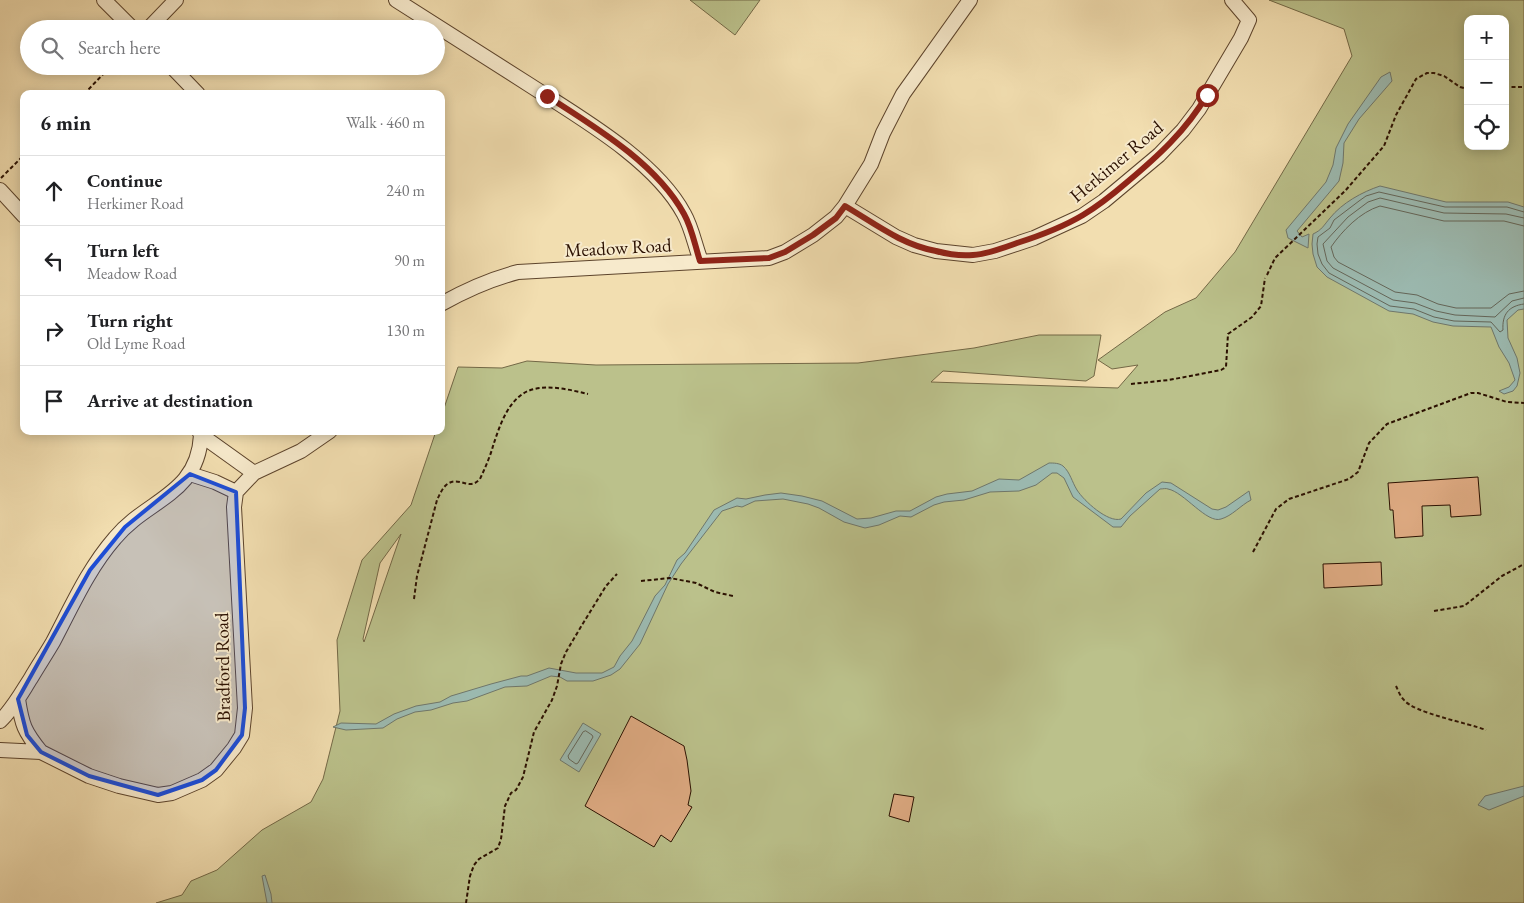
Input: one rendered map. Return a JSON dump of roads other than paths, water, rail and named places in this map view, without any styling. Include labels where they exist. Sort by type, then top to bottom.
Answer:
[{"type":"street","points":[[104,0],[124,20]]},
{"type":"street","points":[[157,20],[176,0]]},
{"type":"street","points":[[396,0],[427,20]]},
{"type":"street","name":"Meadow Road","points":[[445,302],[464,291],[493,279],[518,272],[769,258],[785,252],[836,218],[845,206],[871,164],[883,133],[903,94],[970,0]]},
{"type":"street","name":"Herkimer Road","points":[[845,206],[896,238],[914,245],[936,252],[973,255],[995,251],[1026,240],[1082,216],[1104,201],[1159,155],[1183,130],[1199,109],[1250,20],[1232,0]]},
{"type":"street","points":[[445,31],[564,107],[648,168],[685,215],[700,261]]},
{"type":"street","points":[[179,75],[194,90]]},
{"type":"street","points":[[0,190],[20,212]]},
{"type":"street","points":[[0,721],[18,698],[52,644],[90,570],[114,538],[165,498],[190,474],[200,450],[200,435]]},
{"type":"street","points":[[203,435],[254,473]]},
{"type":"street","points":[[190,474],[216,482],[236,492],[254,473],[301,452],[324,435]]},
{"type":"street","name":"Bradford Road","points":[[0,750],[42,752],[97,778],[119,786],[158,795],[172,793],[202,780],[216,770],[234,748],[242,734],[245,708],[234,507],[236,492]]},
{"type":"street","name":"Bradford Road","points":[[18,698],[21,718],[27,735],[42,752]]},
{"type":"water","points":[[1390,72],[1392,81],[1359,119],[1344,143],[1343,163],[1339,181],[1297,231],[1302,237],[1309,234],[1308,248],[1288,238],[1286,230],[1326,182],[1333,165],[1336,148],[1348,124],[1381,77]]},
{"type":"water","points":[[1380,186],[1446,202],[1508,202],[1524,207],[1524,309],[1518,310],[1507,320],[1508,338],[1517,358],[1520,373],[1517,386],[1513,391],[1504,394],[1499,391],[1509,387],[1515,380],[1509,363],[1499,347],[1491,327],[1453,326],[1433,322],[1413,314],[1389,311],[1327,277],[1317,267],[1313,254],[1313,234],[1321,229],[1346,203],[1366,191]]},
{"type":"water","points":[[1049,463],[1063,466],[1085,500],[1110,518],[1121,519],[1146,493],[1162,482],[1171,483],[1212,509],[1218,510],[1226,507],[1249,491],[1251,500],[1229,515],[1221,519],[1215,519],[1209,517],[1174,491],[1160,489],[1130,516],[1121,527],[1113,527],[1073,497],[1064,478],[1057,473],[1052,473],[1036,485],[1019,491],[990,492],[964,500],[944,502],[911,517],[900,516],[879,525],[865,528],[844,522],[808,504],[783,499],[755,501],[742,507],[737,506],[722,511],[668,584],[640,644],[620,669],[611,675],[593,681],[567,681],[560,677],[551,676],[527,686],[505,687],[467,701],[415,712],[397,719],[383,728],[346,730],[333,727],[341,723],[376,724],[394,714],[416,706],[440,702],[451,696],[521,676],[527,676],[549,668],[576,673],[602,673],[614,667],[632,641],[655,596],[665,585],[677,560],[685,553],[714,510],[737,498],[746,499],[781,493],[802,496],[822,501],[857,519],[871,518],[896,511],[910,511],[936,497],[972,491],[999,479],[1019,480]]},
{"type":"water","points":[[583,723],[601,734],[579,772],[560,760]]},
{"type":"water","points":[[1524,786],[1524,796],[1489,810],[1478,805],[1485,796]]},
{"type":"water","points":[[265,875],[272,903],[267,903],[262,876]]}]
